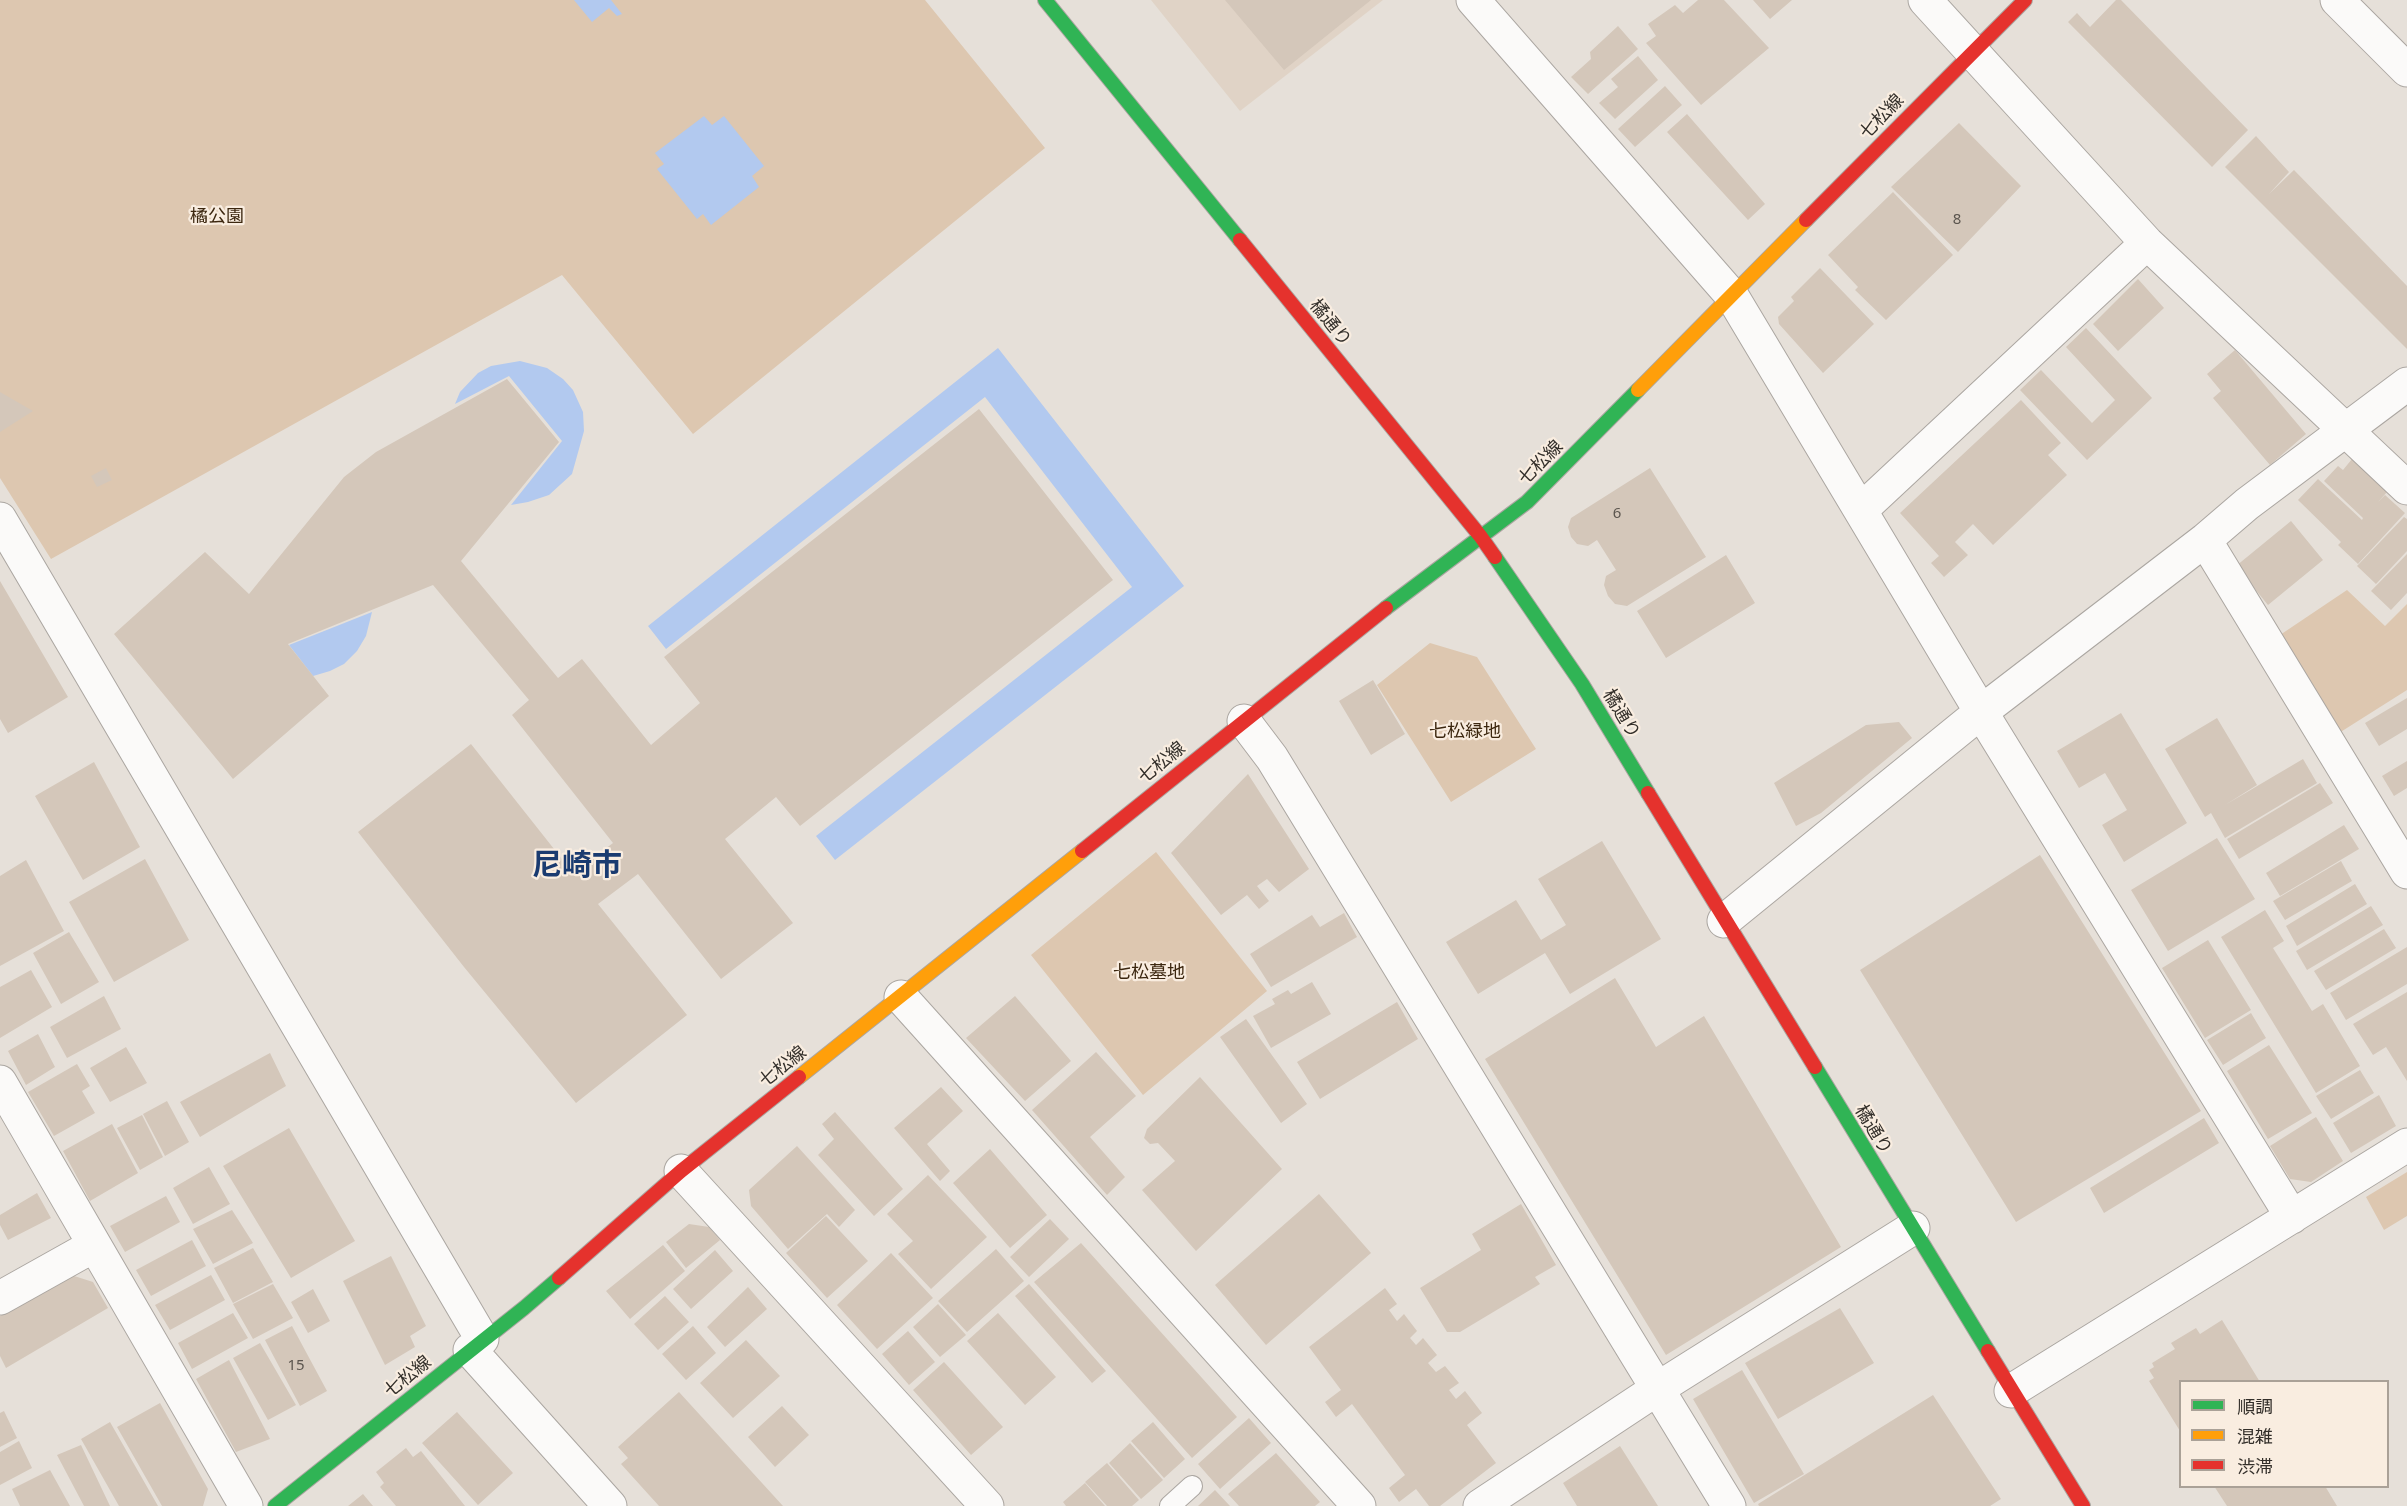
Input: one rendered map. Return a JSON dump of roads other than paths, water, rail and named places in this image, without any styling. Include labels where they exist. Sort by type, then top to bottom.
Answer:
[{"type":"street","name":"橘通り","points":[[1045,0],[1481,537],[1582,684],[2083,1506]]},
{"type":"street","points":[[1473,0],[1732,296],[1981,712],[2292,1217]]},
{"type":"street","points":[[1925,0],[2147,243],[2407,488]]},
{"type":"street","name":"七松線","points":[[275,1506],[524,1308],[681,1171],[1405,593],[1527,502],[2025,0]]},
{"type":"street","points":[[2337,0],[2407,70]]},
{"type":"street","points":[[1861,510],[2147,243]]},
{"type":"street","points":[[1725,921],[1981,712],[2205,540],[2247,504],[2407,384]]},
{"type":"street","points":[[0,519],[476,1345],[610,1506]]},
{"type":"street","points":[[2205,540],[2407,872]]},
{"type":"street","points":[[1244,721],[1272,758],[1729,1506]]},
{"type":"street","points":[[901,997],[1359,1506]]},
{"type":"street","points":[[0,1082],[93,1246],[246,1506]]},
{"type":"street","points":[[2011,1391],[2407,1145]]},
{"type":"street","points":[[681,1171],[987,1506]]},
{"type":"street","points":[[1480,1506],[1657,1389],[1913,1228]]},
{"type":"street","points":[[0,1298],[93,1246]]},
{"type":"lane","points":[[1170,1506],[1192,1486]]},
{"type":"water","points":[[574,0],[611,0],[622,14],[617,16],[609,8],[592,22]]},
{"type":"water","points":[[704,116],[712,125],[724,116],[764,166],[752,176],[759,187],[711,225],[703,214],[697,219],[657,169],[664,164],[655,153]]},
{"type":"water","points":[[998,348],[1184,586],[835,860],[816,836],[1132,587],[985,397],[666,649],[648,626]]},
{"type":"water","points":[[520,361],[547,368],[563,379],[573,390],[583,412],[584,431],[572,474],[549,495],[511,505],[562,441],[509,376],[455,404],[460,392],[478,373],[491,366]]},
{"type":"water","points":[[372,612],[366,636],[357,651],[344,664],[330,671],[313,676],[289,645]]},
{"type":"district","name":"尼崎市","points":[[577,866]]},
{"type":"park label","name":"橘公園","points":[[217,217]]},
{"type":"park label","name":"七松緑地","points":[[1465,732]]},
{"type":"park label","name":"七松墓地","points":[[1149,973]]}]
